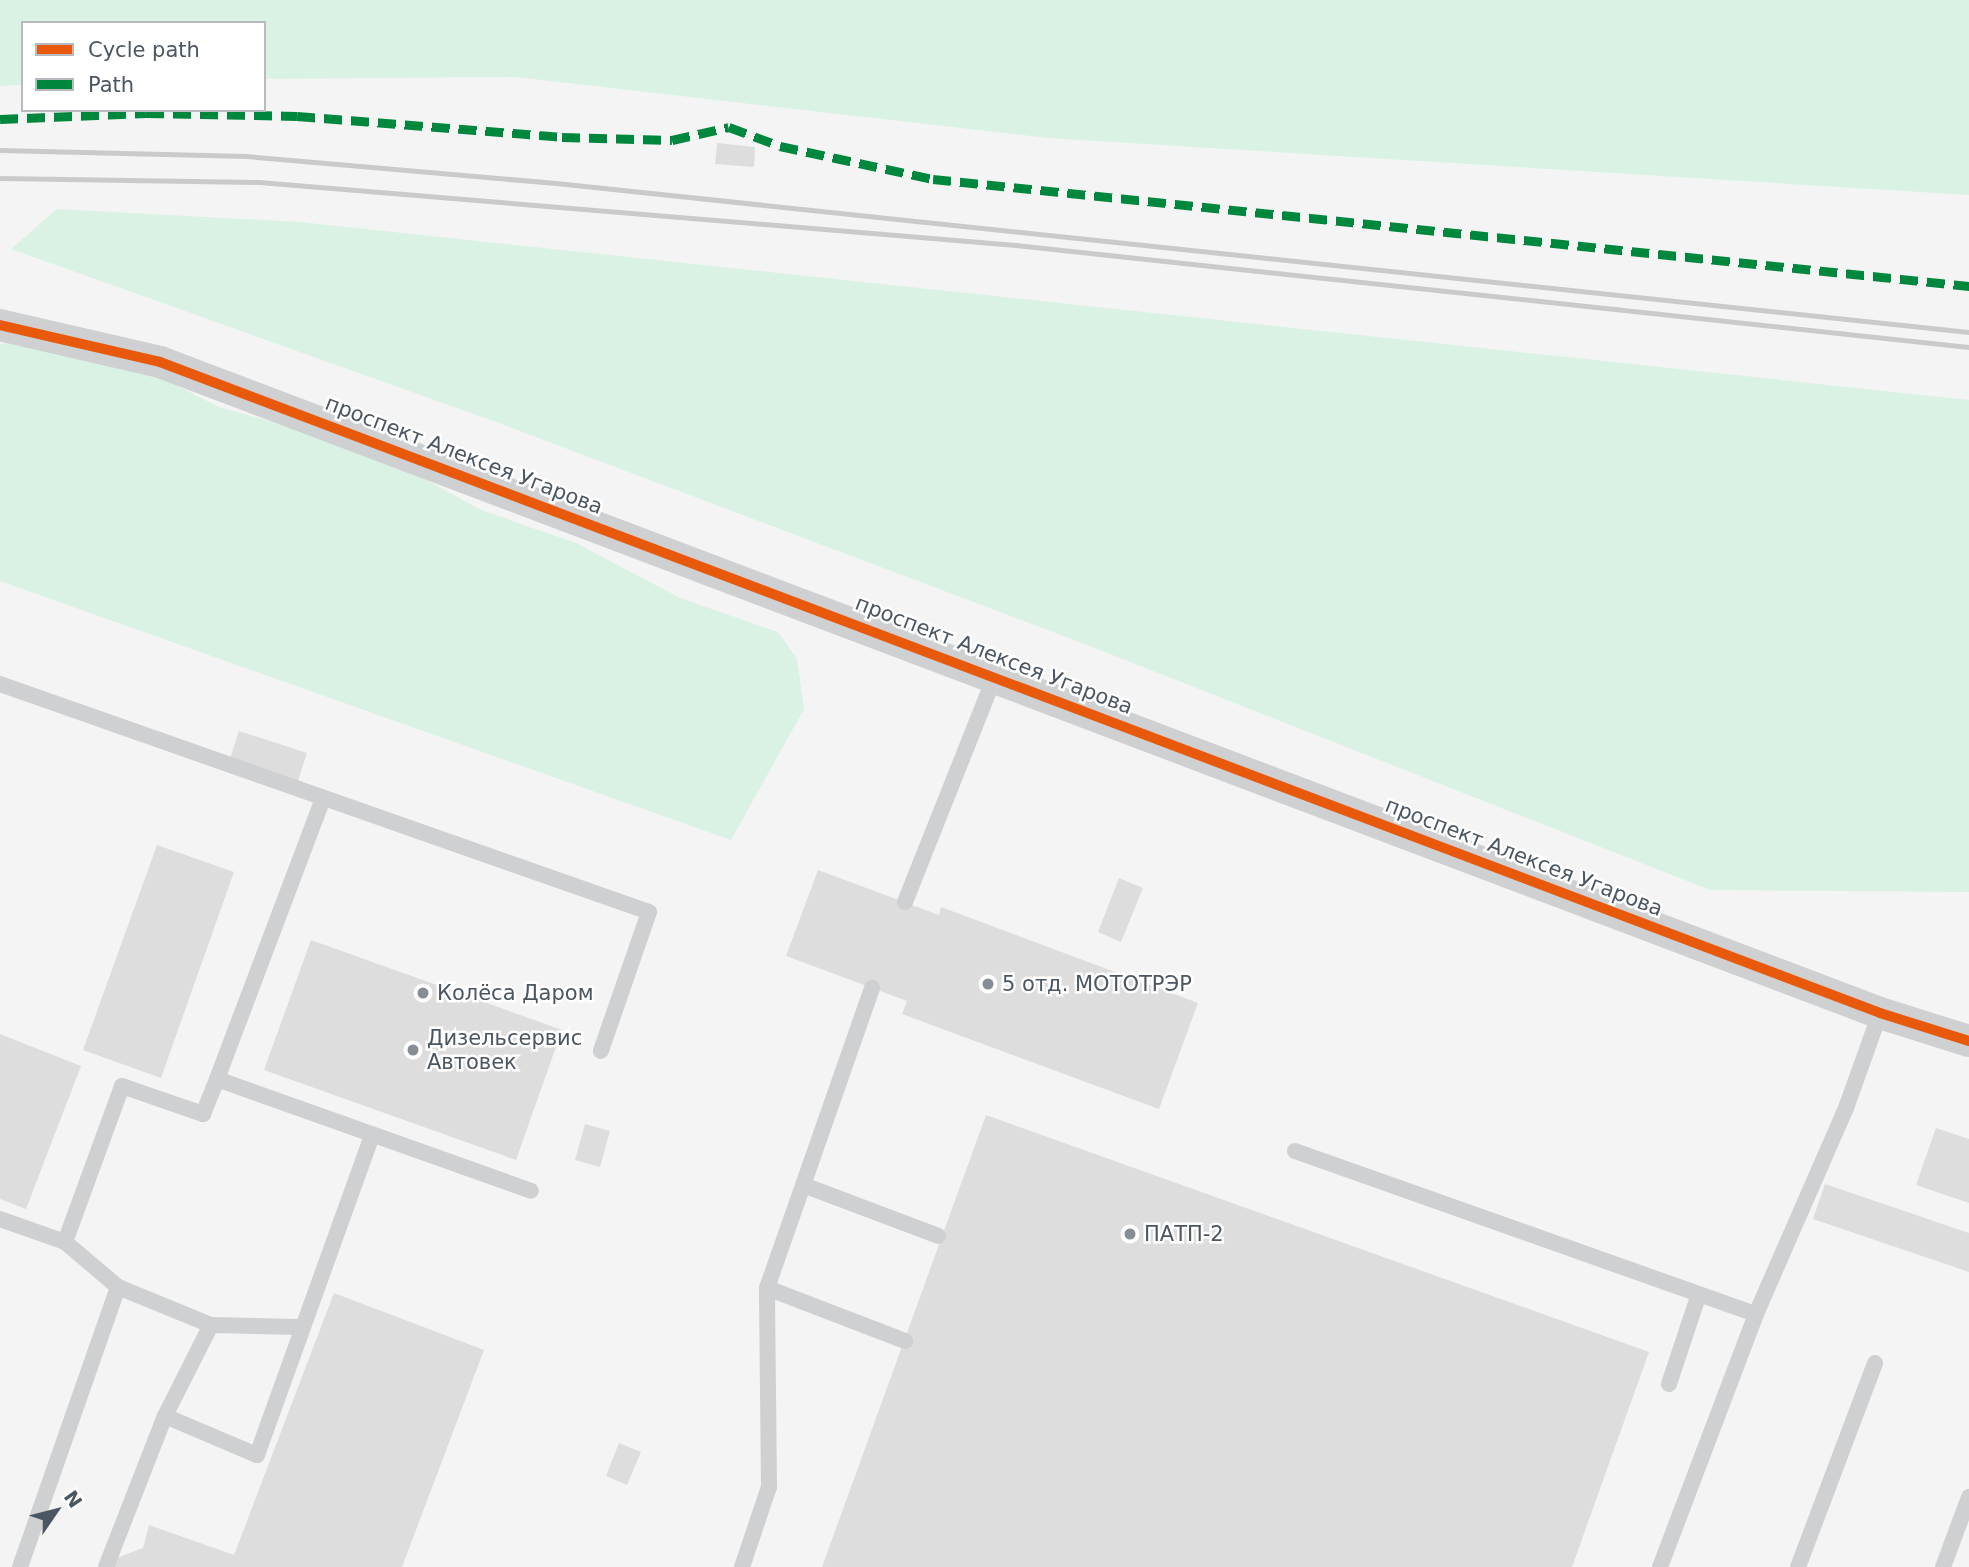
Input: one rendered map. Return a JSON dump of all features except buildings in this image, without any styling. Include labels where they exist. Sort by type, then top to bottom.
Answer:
[{"type":"street","name":"проспект Алексея Угарова","points":[[0,325],[160,362],[1880,1013],[1969,1041]]},
{"type":"lane","points":[[905,902],[995,676]]},
{"type":"lane","points":[[0,684],[649,912],[601,1051]]},
{"type":"lane","points":[[65,1242],[122,1086],[203,1114],[323,799]]},
{"type":"lane","points":[[742,1567],[769,1487],[767,1288],[806,1186],[872,988]]},
{"type":"lane","points":[[1660,1567],[1756,1314],[1846,1108],[1880,1013]]},
{"type":"lane","points":[[218,1079],[531,1191]]},
{"type":"lane","points":[[165,1416],[257,1455],[300,1326],[372,1135]]},
{"type":"lane","points":[[1294,1151],[1698,1297],[1756,1314]]},
{"type":"lane","points":[[806,1186],[938,1236]]},
{"type":"lane","points":[[0,1219],[65,1242],[118,1287],[211,1325],[300,1326]]},
{"type":"lane","points":[[20,1567],[118,1287]]},
{"type":"lane","points":[[767,1288],[905,1341]]},
{"type":"lane","points":[[1669,1384],[1698,1297]]},
{"type":"lane","points":[[106,1567],[165,1416],[211,1325]]},
{"type":"lane","points":[[1798,1567],[1875,1363]]},
{"type":"lane","points":[[1944,1567],[1969,1497]]},
{"type":"green space","points":[[0,0],[1969,0],[1969,195],[1048,138],[516,77],[266,79],[266,21],[21,21],[21,85],[0,86]]},
{"type":"green space","points":[[57,209],[300,222],[1969,400],[1969,892],[1710,890],[1082,643],[499,423],[11,249]]},
{"type":"green space","points":[[24,341],[101,347],[219,407],[372,450],[481,510],[576,543],[680,598],[778,632],[797,659],[804,709],[731,840],[0,581],[0,344]]},
{"type":"railway","points":[[0,150],[246,156],[556,183],[1969,332]]},
{"type":"railway","points":[[0,178],[259,182],[1015,245],[1969,347]]},
{"type":"marked path","points":[[0,119],[146,113],[297,116],[562,137],[672,140],[729,127],[780,146],[933,179],[1969,286]]},
{"type":"cycle path","points":[[0,325],[160,362],[1880,1013],[1969,1041]]},
{"type":"place","name":"5 отд. МОТОТРЭР","points":[[988,984]]},
{"type":"place","name":"Колёса Даром","points":[[423,993]]},
{"type":"place","name":"Дизельсервис Автовек","points":[[413,1050]]},
{"type":"place","name":"ПАТП-2","points":[[1130,1234]]}]
